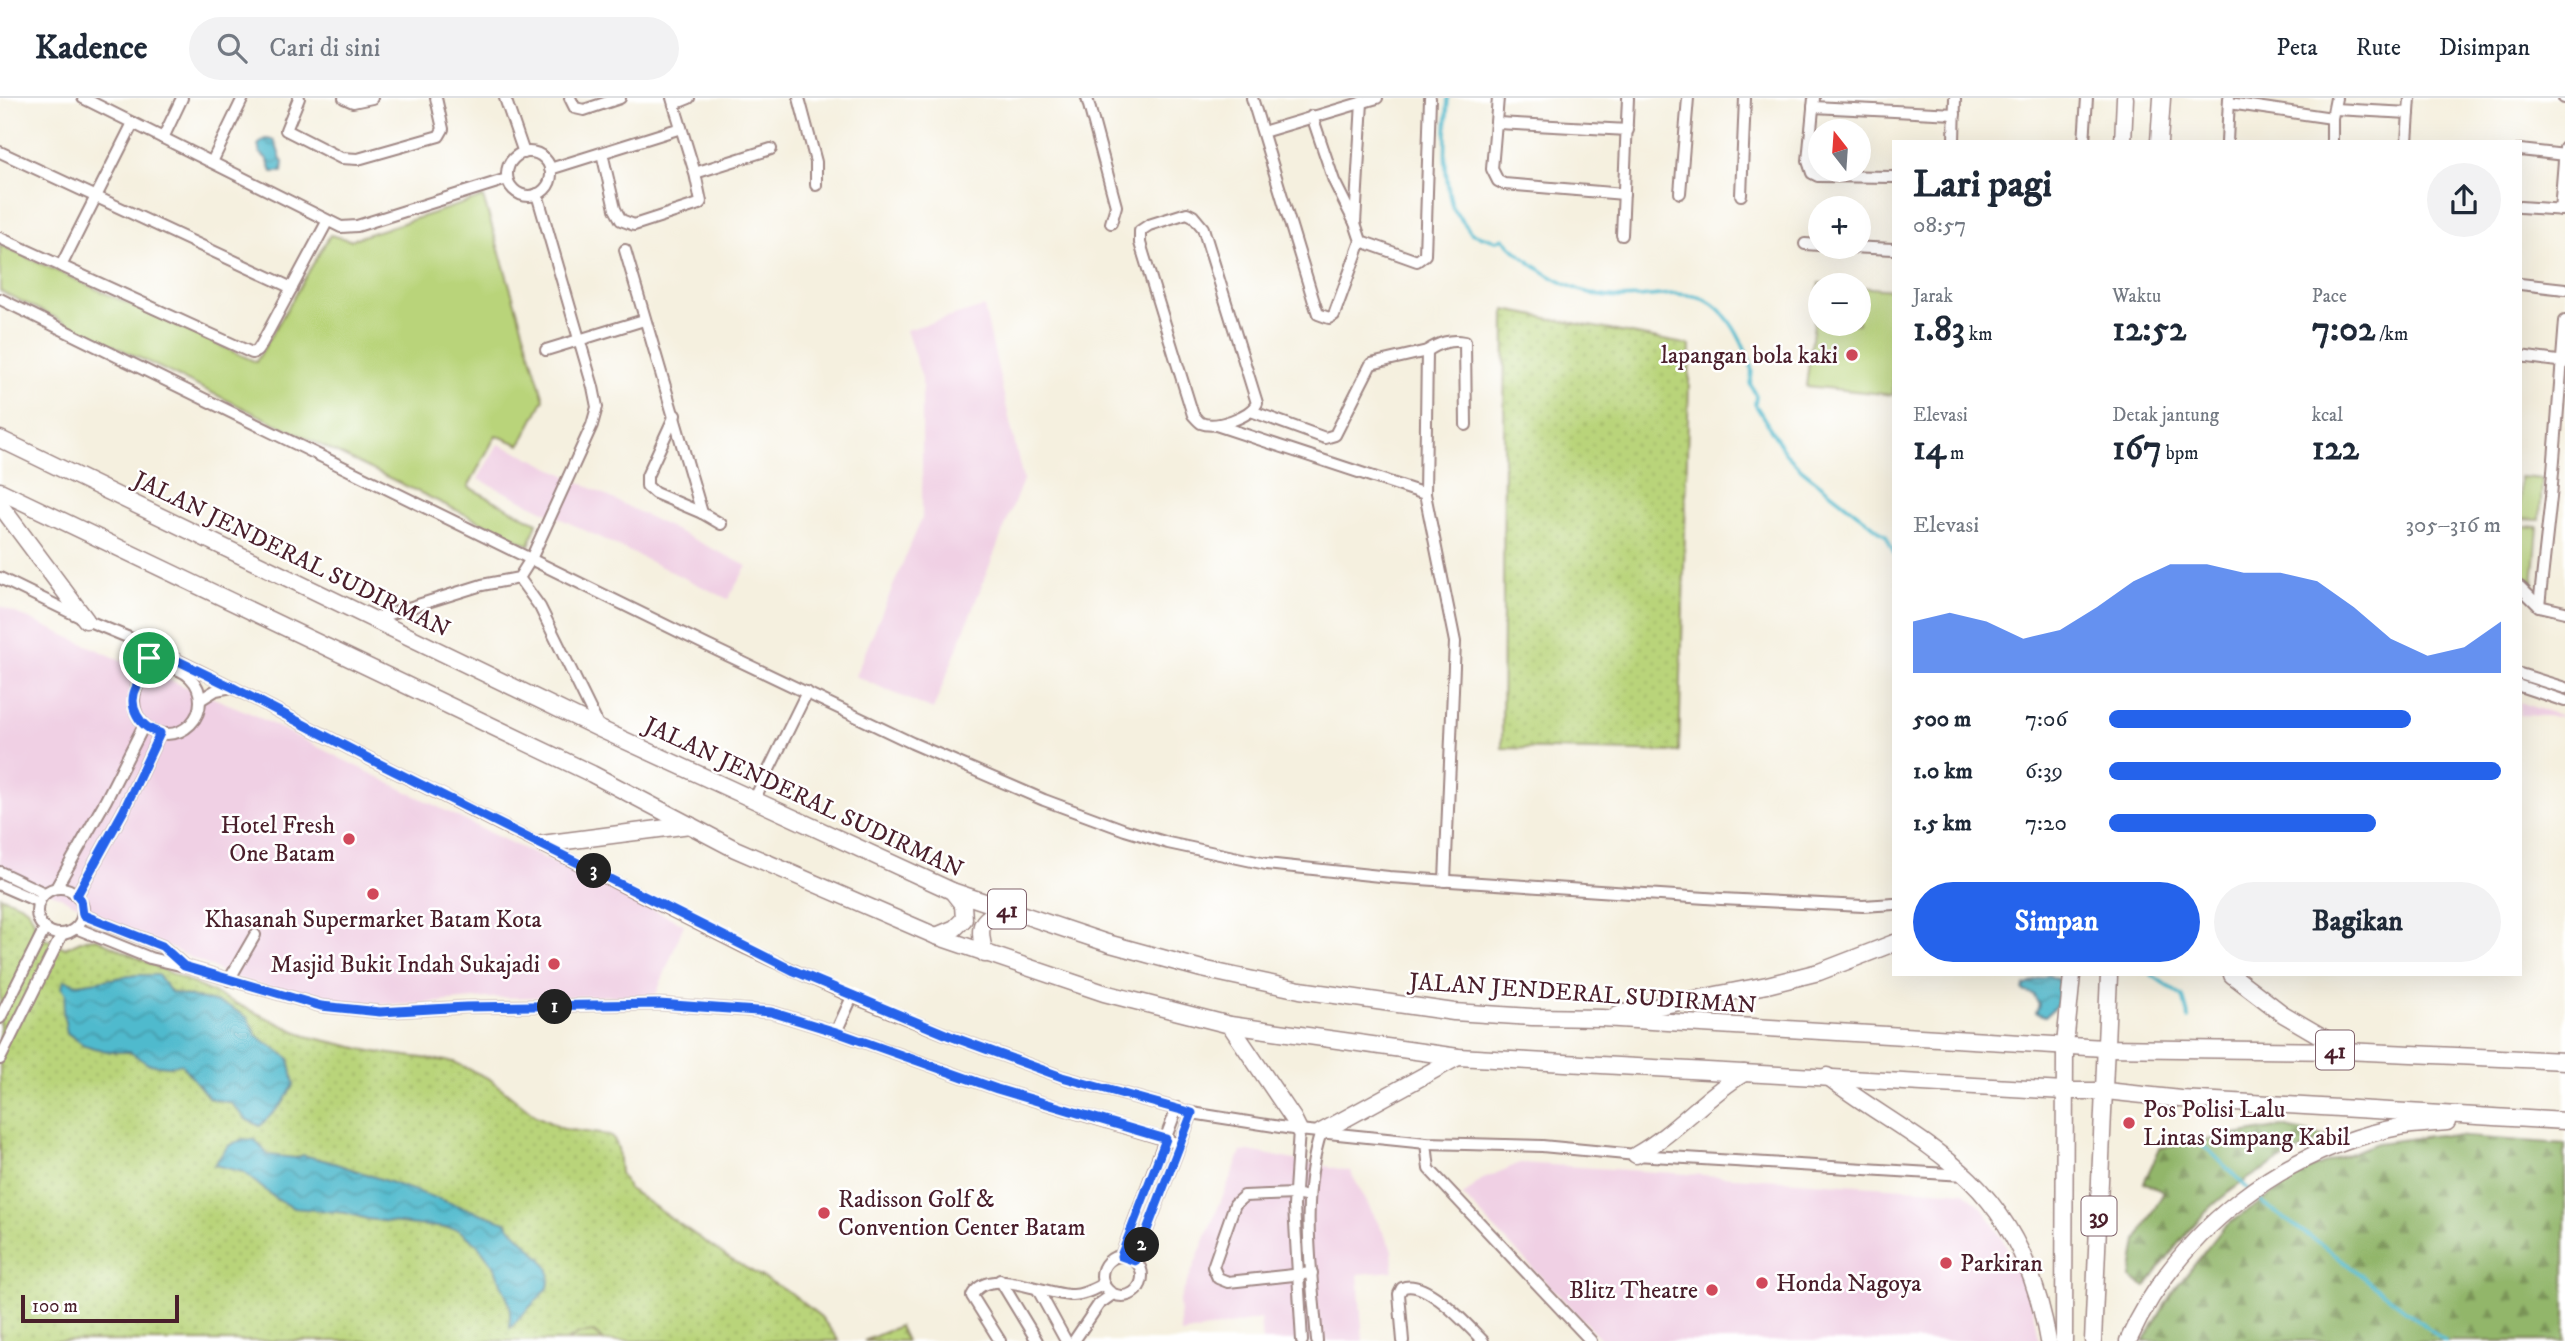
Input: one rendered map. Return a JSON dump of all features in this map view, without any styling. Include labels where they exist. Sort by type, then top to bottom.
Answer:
[{"type":"highway","points":[[2123,140],[2125,98]]},
{"type":"highway","points":[[2159,140],[2162,98]]},
{"type":"highway","name":"JALAN JENDERAL SUDIRMAN","points":[[0,439],[600,729],[952,891],[1107,943],[1202,969],[1300,990],[1454,1012],[1602,1018],[2104,1048],[2345,1051],[2565,1061]]},
{"type":"highway","name":"41","points":[[0,491],[593,774],[735,849],[936,936],[985,954],[1104,993],[1230,1025],[1458,1057],[2064,1091],[2106,1091],[2565,1122]]},
{"type":"highway","points":[[0,505],[86,620]]},
{"type":"highway","points":[[542,844],[690,825]]},
{"type":"highway","points":[[936,936],[955,928],[964,919],[963,905],[952,891]]},
{"type":"highway","points":[[985,954],[981,935],[983,921],[988,915],[1004,909]]},
{"type":"highway","points":[[1602,1018],[1819,972],[1892,944]]},
{"type":"highway","name":"39","points":[[2064,1341],[2064,1091],[2065,1045],[2072,976]]},
{"type":"highway","name":"39","points":[[2093,1341],[2109,976]]},
{"type":"highway","points":[[2233,976],[2283,1014],[2345,1051]]},
{"type":"highway","points":[[1230,1025],[1299,1130]]},
{"type":"highway","points":[[1321,1132],[1458,1057]]},
{"type":"highway","points":[[1636,1155],[1744,1073]]},
{"type":"highway","points":[[1827,1076],[1964,1175],[1999,1214],[2022,1253],[2037,1286],[2048,1341]]},
{"type":"highway","points":[[2128,1341],[2165,1274],[2187,1248],[2242,1198],[2309,1158],[2349,1141],[2406,1126],[2449,1122],[2565,1122]]},
{"type":"street","points":[[83,98],[97,101],[132,123],[341,227],[351,228],[507,179]]},
{"type":"street","points":[[163,138],[183,98]]},
{"type":"street","points":[[212,162],[243,98]]},
{"type":"street","points":[[299,98],[286,130],[331,153],[358,159],[439,136],[443,129],[436,98]]},
{"type":"street","points":[[344,98],[353,102],[372,98]]},
{"type":"street","points":[[505,98],[524,152]]},
{"type":"street","points":[[570,98],[575,108],[584,110],[620,98]]},
{"type":"street","points":[[602,153],[618,218],[627,224],[634,225],[699,204],[701,202],[695,173],[673,101],[689,98]]},
{"type":"street","points":[[799,98],[816,162],[816,185]]},
{"type":"street","points":[[1087,98],[1116,206],[1111,223]]},
{"type":"street","points":[[1252,98],[1318,314],[1329,318],[1334,315],[1361,241],[1334,181],[1312,116]]},
{"type":"street","points":[[1263,132],[1377,98]]},
{"type":"street","points":[[1361,241],[1417,261],[1425,255],[1430,98]]},
{"type":"street","points":[[1498,98],[1498,123],[1492,169],[1497,181],[1504,184],[1625,194]]},
{"type":"street","points":[[1622,235],[1628,98]]},
{"type":"street","points":[[1681,193],[1688,98]]},
{"type":"street","points":[[1741,195],[1745,98]]},
{"type":"street","points":[[1954,140],[1955,98]]},
{"type":"street","points":[[2084,140],[2087,98]]},
{"type":"street","points":[[2407,140],[2410,98]]},
{"type":"street","points":[[2227,140],[2229,101],[2409,113]]},
{"type":"street","points":[[1355,223],[1362,102]]},
{"type":"street","points":[[1892,177],[1818,176],[1812,173],[1808,161],[1813,103],[1955,114]]},
{"type":"street","points":[[2332,140],[2335,108]]},
{"type":"street","points":[[61,266],[132,123]]},
{"type":"street","points":[[1498,123],[1628,130]]},
{"type":"street","points":[[550,169],[681,128]]},
{"type":"street","points":[[2522,207],[2563,210],[2565,148]]},
{"type":"street","points":[[695,173],[771,149]]},
{"type":"street","points":[[2522,150],[2565,155]]},
{"type":"street","points":[[0,152],[292,288]]},
{"type":"street","points":[[524,152],[544,157],[550,169],[548,184],[537,194],[522,195],[515,191],[507,179],[512,159],[524,152]]},
{"type":"street","points":[[373,619],[482,585],[519,578],[531,559],[596,414],[593,387],[537,194]]},
{"type":"street","points":[[1216,425],[1251,411],[1257,403],[1203,228],[1187,213],[1149,225],[1140,231],[1140,243],[1193,415],[1200,422],[1426,494]]},
{"type":"street","points":[[0,238],[251,353],[257,351],[261,345],[327,222]]},
{"type":"street","points":[[1871,248],[1892,249]]},
{"type":"street","points":[[625,250],[702,513]]},
{"type":"street","points":[[2522,284],[2565,289]]},
{"type":"street","points":[[0,299],[531,559],[974,771],[1044,800],[1168,843],[1266,864],[1445,881],[1863,906],[1892,904]]},
{"type":"street","points":[[546,350],[645,320]]},
{"type":"street","points":[[2539,606],[2552,497],[2565,321]]},
{"type":"street","points":[[1251,411],[1325,438],[1335,435],[1371,364],[1427,351],[1438,344],[1454,340],[1465,342],[1466,425]]},
{"type":"street","points":[[1427,351],[1426,494],[1455,642],[1445,881]]},
{"type":"street","points":[[2522,356],[2563,362]]},
{"type":"street","points":[[675,415],[647,476],[647,486],[655,494],[702,513],[721,524]]},
{"type":"street","points":[[0,578],[232,687],[747,949],[852,997],[1062,1077],[1192,1113],[1299,1130],[1426,1143],[1542,1146],[1636,1155],[1964,1175]]},
{"type":"street","points":[[519,578],[540,607],[600,729]]},
{"type":"street","points":[[2522,589],[2539,606],[2565,612]]},
{"type":"street","points":[[141,643],[149,658],[150,667],[138,685],[134,706],[144,725],[160,733],[175,733],[185,729],[199,712],[201,700],[193,680],[185,673],[164,668],[148,673]]},
{"type":"street","points":[[2522,675],[2565,688]]},
{"type":"street","points":[[201,700],[216,690],[232,687]]},
{"type":"street","points":[[2522,687],[2565,701]]},
{"type":"street","points":[[754,800],[807,692]]},
{"type":"street","points":[[55,888],[63,888],[81,900],[83,915],[76,928],[62,934],[50,932],[38,917],[41,897],[55,888],[106,800],[144,725]]},
{"type":"street","points":[[77,895],[124,810],[160,733]]},
{"type":"street","points":[[0,872],[41,897]]},
{"type":"street","points":[[0,885],[41,897]]},
{"type":"street","points":[[83,915],[162,946],[184,966]]},
{"type":"street","points":[[0,1018],[45,928]]},
{"type":"street","points":[[76,928],[150,958],[321,1006],[380,1012],[466,1007],[659,1004],[771,1012],[997,1089],[1180,1144]]},
{"type":"street","points":[[0,1059],[62,934]]},
{"type":"street","points":[[229,980],[255,934]]},
{"type":"street","points":[[836,1032],[852,997]]},
{"type":"street","points":[[1121,1256],[1177,1108]]},
{"type":"street","points":[[1135,1261],[1192,1113]]},
{"type":"street","points":[[1299,1130],[1294,1194],[1302,1341]]},
{"type":"street","points":[[1317,1341],[1308,1197],[1321,1132]]},
{"type":"street","points":[[1426,1143],[1429,1169],[1591,1341]]},
{"type":"street","points":[[1308,1197],[1294,1194],[1244,1196],[1238,1199],[1213,1267],[1217,1278],[1228,1282],[1312,1273]]},
{"type":"street","points":[[1121,1256],[1135,1261],[1142,1272],[1140,1284],[1132,1293],[1119,1296],[1113,1294],[1102,1278],[1109,1260],[1121,1256]]},
{"type":"street","points":[[1000,1341],[972,1296],[975,1291],[994,1280],[1075,1296],[1104,1284]]},
{"type":"street","points":[[1000,1280],[1038,1341]]},
{"type":"street","points":[[1403,1341],[1399,1294],[1402,1288],[1415,1286],[1426,1290],[1483,1341]]},
{"type":"street","points":[[1038,1290],[1066,1341]]},
{"type":"street","points":[[1074,1341],[1099,1304],[1113,1294]]},
{"type":"shaded area","points":[[984,307],[1023,480],[933,710],[855,676],[922,518],[922,378],[906,330]]},
{"type":"shaded area","points":[[498,444],[747,566],[728,599],[478,479]]},
{"type":"shaded area","points":[[0,606],[127,663],[248,712],[488,832],[684,924],[656,995],[487,998],[402,1005],[319,1000],[235,978],[0,869]]},
{"type":"shaded area","points":[[2522,703],[2533,707],[2565,717],[2522,715]]},
{"type":"shaded area","points":[[1249,1151],[1350,1171],[1392,1249],[1393,1271],[1358,1274],[1363,1341],[1262,1341],[1260,1319],[1181,1334],[1179,1302],[1241,1152]]},
{"type":"shaded area","points":[[1520,1163],[1965,1192],[1986,1212],[2027,1281],[2039,1341],[1603,1341],[1463,1196],[1481,1180]]},
{"type":"green space","points":[[483,197],[544,399],[520,445],[496,435],[468,487],[537,523],[529,545],[0,291],[0,245],[256,362],[330,235],[350,240]]},
{"type":"green space","name":"lapangan bola kaki","points":[[1871,288],[1892,290],[1892,395],[1806,386],[1812,336],[1871,336]]},
{"type":"green space","points":[[1505,310],[1690,345],[1679,752],[1502,748]]},
{"type":"green space","points":[[2522,477],[2542,479],[2540,520],[2522,519]]},
{"type":"green space","points":[[2522,526],[2538,527],[2533,584],[2522,571]]},
{"type":"green space","points":[[0,896],[26,908],[33,918],[38,935],[65,948],[85,939],[95,938],[306,1036],[375,1052],[454,1062],[490,1079],[536,1116],[563,1129],[607,1135],[614,1139],[618,1148],[620,1173],[629,1189],[730,1259],[791,1293],[821,1317],[839,1341],[0,1341]]},
{"type":"green space","points":[[2282,1127],[2327,1137],[2257,1173],[2231,1190],[2189,1230],[2146,1287],[2131,1278],[2137,1240],[2164,1192],[2144,1182],[2160,1148]]},
{"type":"green space","points":[[2438,1135],[2565,1144],[2565,1341],[2144,1341],[2172,1293],[2224,1227],[2310,1169],[2377,1143]]},
{"type":"green space","points":[[899,1326],[906,1341],[864,1341]]},
{"type":"green space","points":[[594,1332],[605,1341],[566,1341],[579,1334]]},
{"type":"water","points":[[265,139],[274,140],[283,162],[282,172],[272,172],[267,159],[260,153],[258,145]]},
{"type":"water","points":[[136,975],[158,975],[171,992],[230,1007],[248,1018],[257,1036],[289,1058],[294,1084],[283,1103],[260,1126],[247,1120],[231,1103],[209,1098],[181,1064],[148,1064],[130,1052],[110,1052],[84,1045],[67,1033],[63,1012],[66,994],[62,988],[64,980],[78,984]]},
{"type":"water","points":[[2050,976],[2061,981],[2058,991],[2062,998],[2045,1016],[2036,1013],[2039,1005],[2033,994],[2023,991],[2024,986]]},
{"type":"water","points":[[243,1139],[255,1140],[268,1155],[296,1158],[303,1155],[331,1162],[506,1222],[546,1265],[549,1270],[548,1288],[510,1328],[510,1305],[494,1266],[476,1243],[457,1229],[294,1208],[276,1199],[243,1172],[214,1165],[228,1146]]},
{"type":"waterway","points":[[1448,98],[1446,152],[1449,192],[1453,209],[1471,233],[1496,241],[1503,238],[1544,272],[1593,294],[1616,298],[1677,294],[1694,296],[1711,303],[1727,318],[1742,343],[1751,368],[1750,383],[1756,396],[1755,404],[1786,454],[1802,470],[1886,536],[1892,549]]},
{"type":"waterway","points":[[2153,976],[2183,997],[2189,1019]]},
{"type":"waterway","points":[[2165,1134],[2194,1140],[2210,1151],[2248,1189]]},
{"type":"waterway","points":[[2254,1194],[2445,1341]]},
{"type":"place","name":"lapangan bola kaki","points":[[1852,355]]},
{"type":"place","name":"Hotel Fresh One Batam","points":[[349,839]]},
{"type":"place","name":"Khasanah Supermarket Batam Kota","points":[[373,894]]},
{"type":"place","name":"Masjid Bukit Indah Sukajadi","points":[[554,964]]},
{"type":"place","name":"Pos Polisi Lalu Lintas Simpang Kabil","points":[[2129,1123]]},
{"type":"place","name":"Radisson Golf & Convention Center Batam","points":[[824,1213]]},
{"type":"place","name":"Parkiran","points":[[1946,1263]]},
{"type":"place","name":"Honda Nagoya","points":[[1762,1283]]},
{"type":"place","name":"Blitz Theatre","points":[[1712,1290]]},
{"type":"route","points":[[141,643],[747,949],[852,997],[1062,1077],[1192,1113],[1135,1261],[1121,1256],[1166,1139],[997,1089],[771,1012],[659,1004],[466,1007],[399,1012],[321,1006],[184,966],[166,948],[83,915],[81,900],[77,895],[124,810],[160,733],[144,725],[134,706],[138,685],[150,667],[149,658],[141,643]]}]
